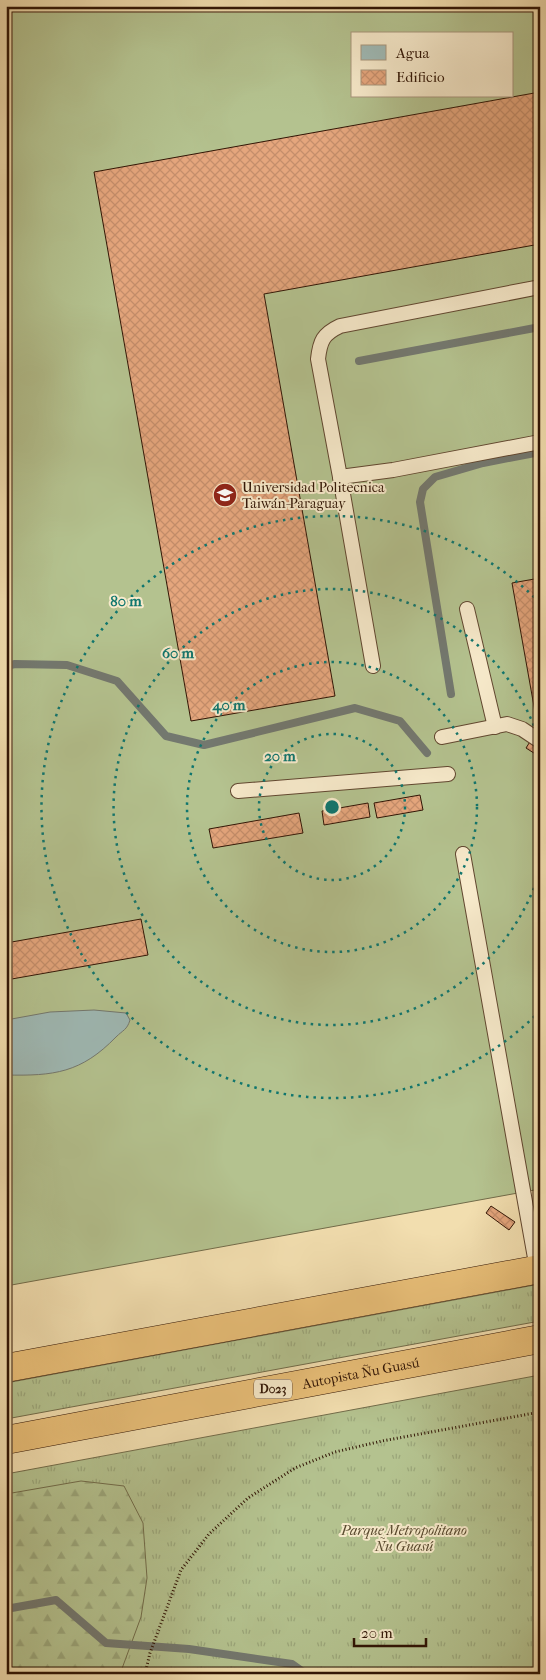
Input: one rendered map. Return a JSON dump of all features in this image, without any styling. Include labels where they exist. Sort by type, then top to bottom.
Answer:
[{"type":"highway","points":[[6,1368],[539,1269]]},
{"type":"highway","name":"Autopista Ñu Guasú","points":[[6,1440],[540,1339]]},
{"type":"lane","points":[[373,666],[318,358],[320,342],[330,331],[340,326],[540,287]]},
{"type":"lane","points":[[340,478],[393,470],[540,442]]},
{"type":"lane","points":[[467,609],[495,727]]},
{"type":"lane","points":[[442,737],[507,724],[522,729],[540,741]]},
{"type":"lane","points":[[238,791],[448,774]]},
{"type":"lane","points":[[463,854],[539,1269]]},
{"type":"path","points":[[145,1674],[181,1570],[209,1534],[248,1498],[295,1468],[336,1452],[382,1440],[540,1412]]},
{"type":"green space","points":[[6,6],[540,6],[540,1189],[6,1286]]},
{"type":"green space","points":[[540,1284],[540,1321],[6,1419],[6,1383]]},
{"type":"green space","name":"Parque Metropolitano Ñu Guasú","points":[[540,1375],[540,1674],[6,1674],[6,1474]]},
{"type":"green space","points":[[81,1481],[124,1486],[143,1523],[147,1578],[141,1617],[120,1674],[6,1674],[6,1494]]},
{"type":"water","points":[[94,1010],[126,1013],[130,1020],[126,1028],[103,1049],[78,1065],[66,1070],[39,1075],[6,1075],[6,1020],[50,1012]]},
{"type":"building","name":"Universidad Politecnica Taiwán-Paraguay","points":[[540,92],[540,244],[264,294],[335,696],[191,721],[94,172]]},
{"type":"building","points":[[540,578],[540,757],[526,748],[538,729],[512,583]]},
{"type":"building","points":[[420,795],[423,810],[377,818],[374,803]]},
{"type":"building","points":[[368,803],[370,817],[324,825],[322,811]]},
{"type":"building","points":[[299,813],[303,833],[213,848],[209,829]]},
{"type":"building","points":[[141,919],[148,955],[6,980],[6,943]]},
{"type":"building","points":[[491,1206],[515,1222],[509,1230],[486,1213]]},
{"type":"waterway","points":[[359,361],[540,327]]},
{"type":"waterway","points":[[451,694],[420,502],[423,489],[435,477],[483,463],[540,452]]},
{"type":"waterway","points":[[6,666],[15,664],[67,665],[117,681],[166,736],[204,745],[355,708],[400,721],[427,753]]},
{"type":"waterway","points":[[6,1609],[56,1600],[106,1643],[189,1649],[292,1664],[306,1674]]},
{"type":"place","name":"Universidad Politecnica Taiwán-Paraguay","points":[[225,495]]}]
